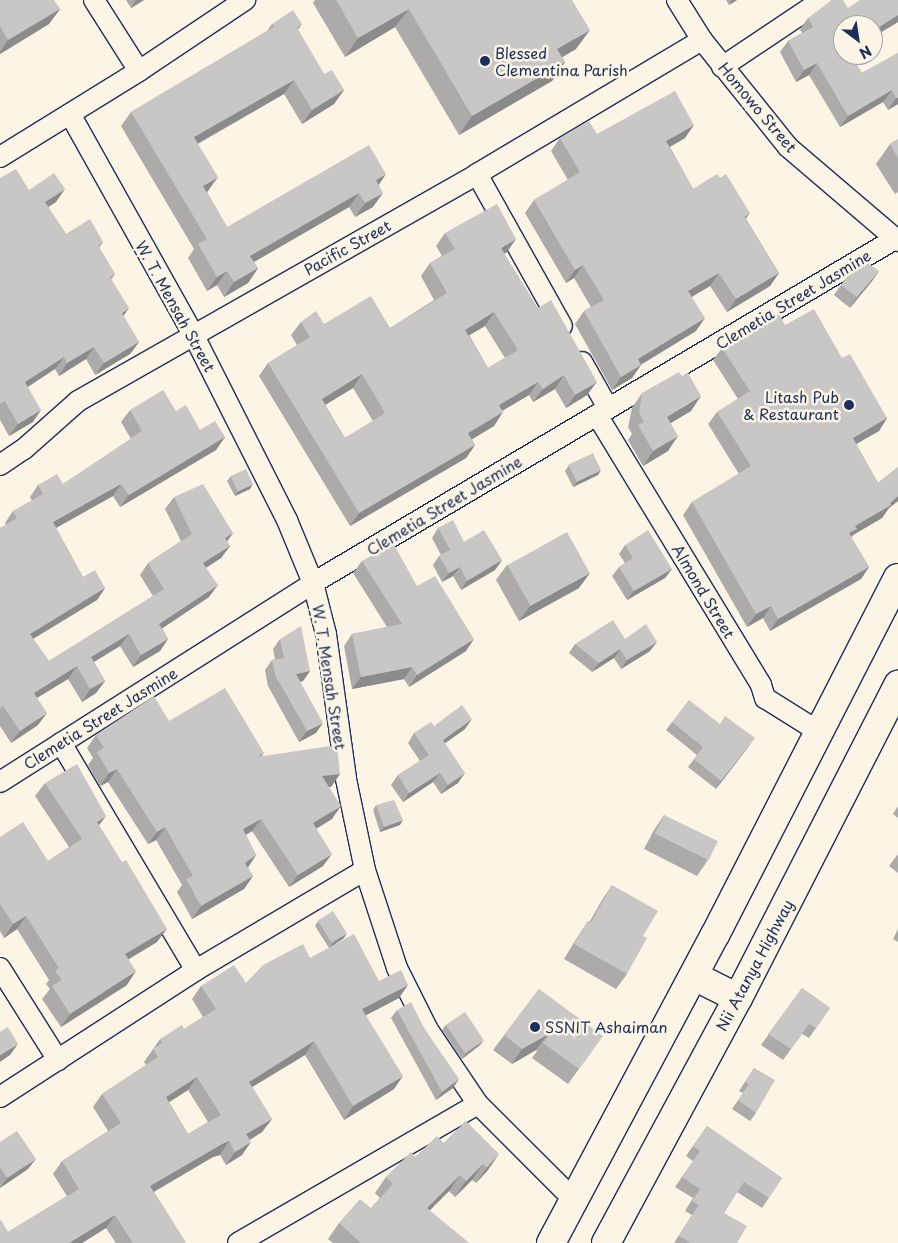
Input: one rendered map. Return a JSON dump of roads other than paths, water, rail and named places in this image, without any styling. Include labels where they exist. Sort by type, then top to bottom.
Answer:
[{"type":"main road","points":[[550,1243],[694,976],[898,578]]},
{"type":"main road","name":"Nii Atanya Highway","points":[[606,1243],[738,998],[898,685]]},
{"type":"main road","points":[[694,976],[738,998]]},
{"type":"street","points":[[94,0],[139,71]]},
{"type":"street","points":[[0,157],[139,71],[245,0]]},
{"type":"street","name":"Homowo Street","points":[[677,0],[702,40],[722,67],[788,146],[896,240]]},
{"type":"street","points":[[722,67],[822,0]]},
{"type":"street","name":"Pacific Street","points":[[0,465],[24,449],[78,401],[477,174],[702,40]]},
{"type":"street","name":"W. T. Mensah Street","points":[[70,114],[193,334],[288,520],[313,583],[326,634],[346,779],[365,870],[397,968],[428,1030],[478,1104],[574,1200]]},
{"type":"street","points":[[477,174],[572,343],[602,411]]},
{"type":"street","name":"Clemetia Street Jasmine","points":[[0,782],[313,583],[602,411],[896,240]]},
{"type":"street","name":"Almond Street","points":[[602,411],[761,685],[765,698],[813,728],[830,709]]},
{"type":"street","points":[[61,743],[196,970]]},
{"type":"street","points":[[0,1098],[196,970],[365,870]]},
{"type":"street","points":[[0,968],[58,1060]]},
{"type":"street","points":[[238,1243],[478,1104]]},
{"type":"place","name":"Blessed Clementina Parish","points":[[485,61]]},
{"type":"place","name":"Litash Pub & Restaurant","points":[[849,405]]},
{"type":"place","name":"SSNIT Ashaiman","points":[[535,1027]]}]
